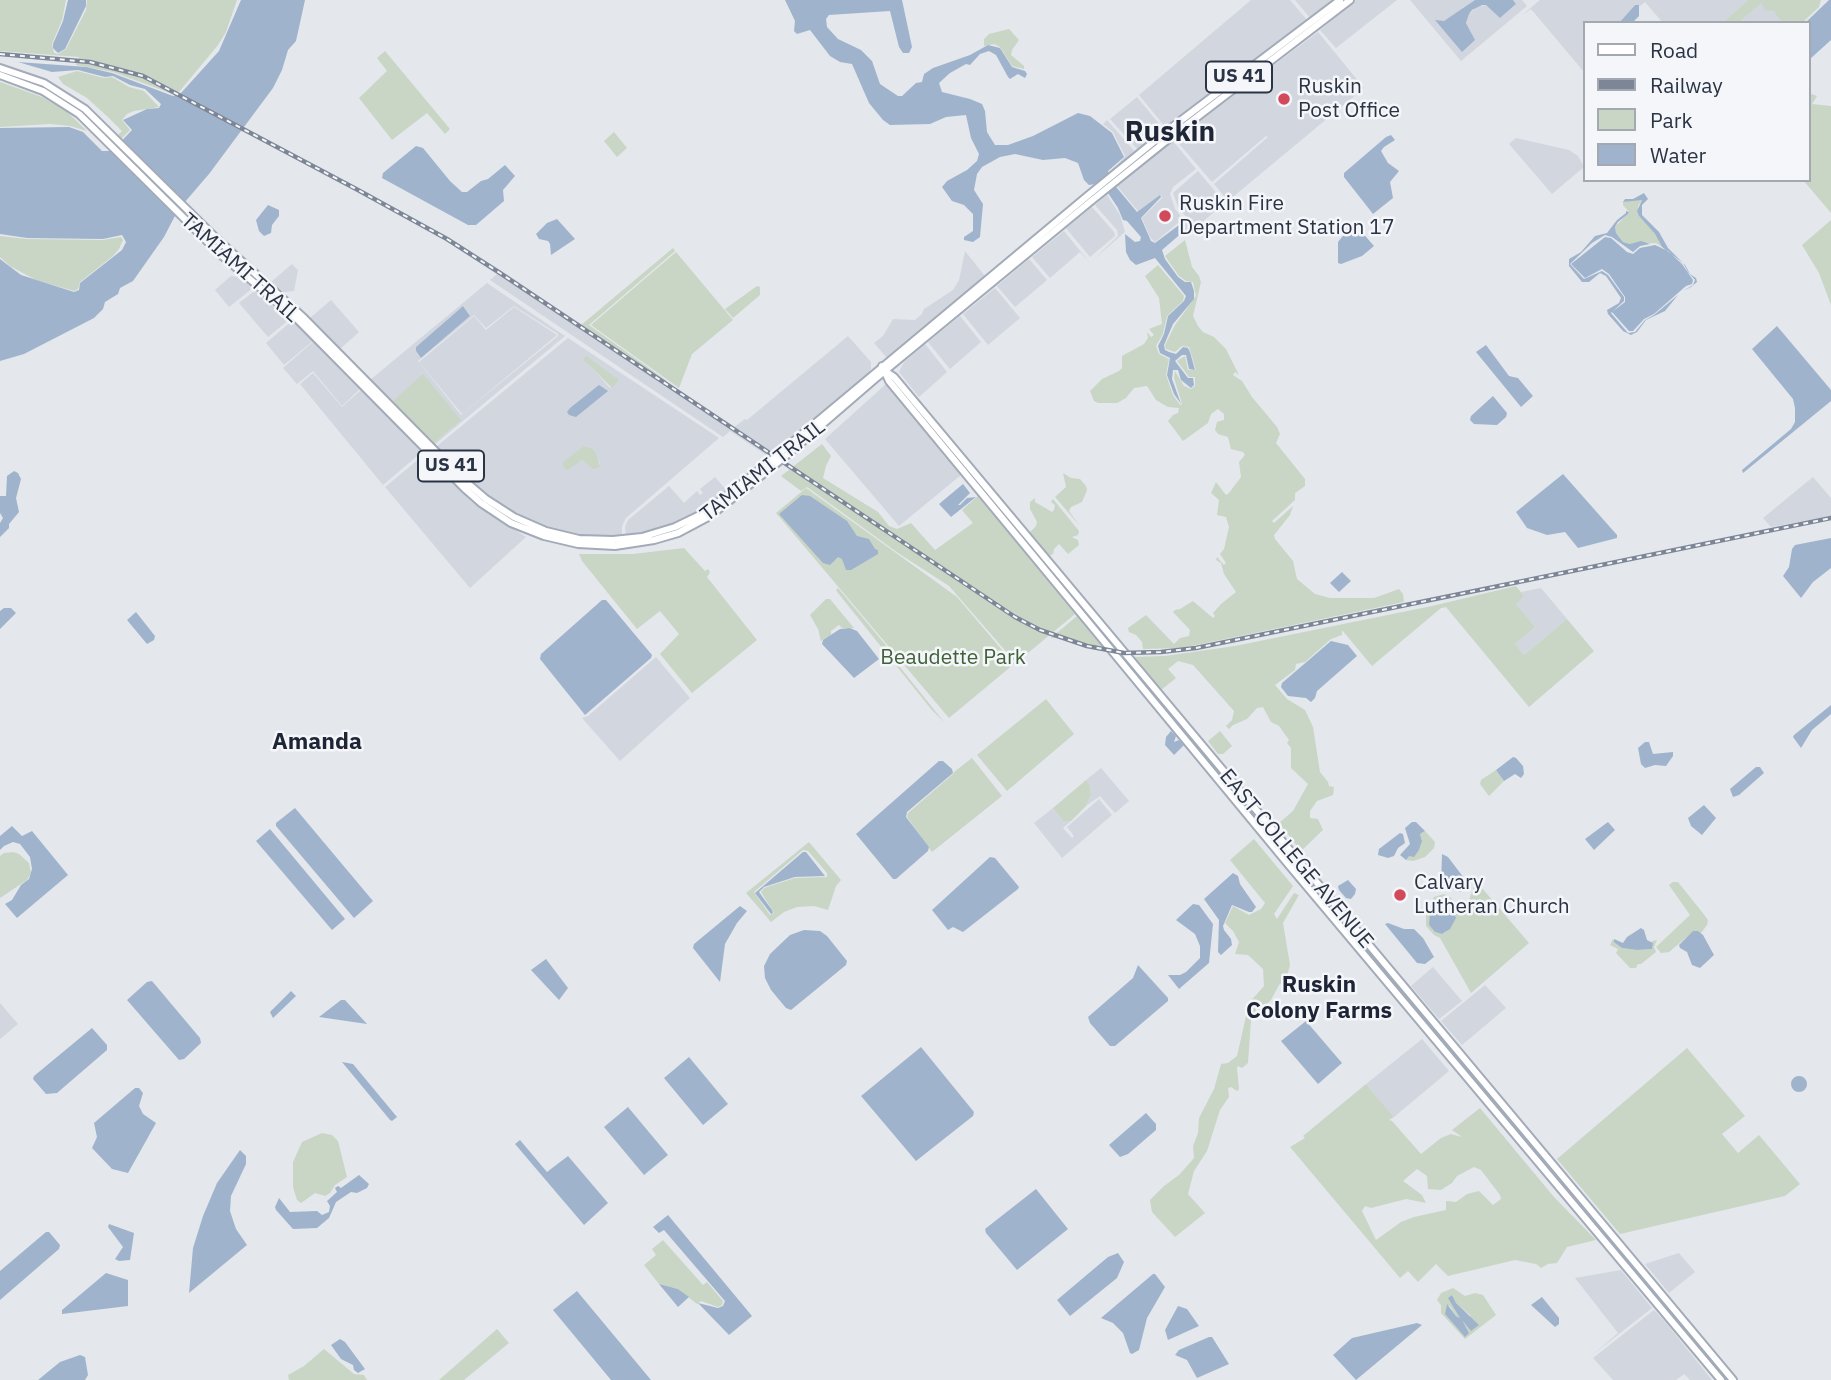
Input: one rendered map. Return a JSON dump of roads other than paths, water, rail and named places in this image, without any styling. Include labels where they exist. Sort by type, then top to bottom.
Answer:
[{"type":"main road","name":"TAMIAMI TRAIL","points":[[883,368],[924,340],[1113,179],[1236,79],[1340,0]]},
{"type":"main road","name":"TAMIAMI TRAIL","points":[[1113,179],[1350,0]]},
{"type":"main road","points":[[1251,76],[1271,53]]},
{"type":"main road","name":"TAMIAMI TRAIL","points":[[0,68],[33,78],[65,94],[85,109],[221,255],[294,316],[481,503],[521,528],[555,540],[578,544],[615,546],[654,540],[689,528],[710,516],[925,330],[1098,192]]},
{"type":"main road","name":"TAMIAMI TRAIL","points":[[0,75],[55,97],[111,139]]},
{"type":"main road","points":[[1218,101],[1234,85],[1236,79]]},
{"type":"main road","points":[[924,340],[925,330]]},
{"type":"main road","name":"EAST COLLEGE AVENUE","points":[[883,368],[894,377],[1041,554],[1400,999],[1721,1380]]},
{"type":"main road","name":"EAST COLLEGE AVENUE","points":[[883,368],[889,381],[1170,720],[1224,773],[1733,1380]]},
{"type":"main road","points":[[1039,562],[1041,554]]},
{"type":"main road","points":[[1194,743],[1224,773]]},
{"type":"water","points":[[68,0],[86,0],[86,6],[65,49],[58,53],[53,44]]},
{"type":"water","points":[[241,0],[305,0],[296,41],[288,50],[273,88],[209,174],[178,210],[164,237],[133,281],[120,288],[118,294],[105,302],[103,309],[94,318],[24,354],[0,361],[0,259],[21,275],[74,292],[79,290],[80,283],[122,250],[126,242],[122,235],[103,239],[27,238],[0,234],[0,128],[69,127],[83,132],[102,151],[112,151],[132,130],[123,120],[147,109],[159,108],[161,104],[145,89],[113,76],[105,77],[78,70],[52,72],[18,62],[86,67],[112,73],[173,96],[181,93],[219,51]]},
{"type":"water","points":[[785,0],[902,0],[912,47],[909,53],[903,53],[899,47],[890,11],[829,15],[826,19],[827,27],[838,39],[861,50],[872,61],[880,84],[898,96],[902,96],[916,83],[922,82],[924,74],[933,68],[970,55],[988,45],[1000,48],[1012,67],[1025,71],[1025,78],[1018,74],[1010,79],[996,55],[989,51],[980,54],[970,65],[966,64],[950,73],[939,83],[942,92],[982,104],[987,132],[995,145],[1008,145],[1033,136],[1078,113],[1090,116],[1112,133],[1124,157],[1108,171],[1112,182],[1137,212],[1160,195],[1161,197],[1141,218],[1151,241],[1155,243],[1179,225],[1184,231],[1162,250],[1178,277],[1185,282],[1191,282],[1194,291],[1194,299],[1173,324],[1164,345],[1165,350],[1176,354],[1183,347],[1190,352],[1195,370],[1189,369],[1186,355],[1175,361],[1188,378],[1193,378],[1194,385],[1191,388],[1181,380],[1178,370],[1173,370],[1172,379],[1181,404],[1167,375],[1170,358],[1160,353],[1158,346],[1168,316],[1186,296],[1155,258],[1136,265],[1130,260],[1126,252],[1125,234],[1135,242],[1140,241],[1141,237],[1123,220],[1104,187],[1089,185],[1084,180],[1078,163],[1065,158],[1043,160],[1015,154],[1000,157],[982,167],[977,174],[974,190],[983,204],[980,237],[973,242],[964,240],[964,237],[973,231],[973,214],[964,205],[952,201],[942,187],[977,161],[979,154],[971,138],[966,115],[946,117],[930,124],[890,125],[869,103],[852,64],[840,62],[830,56],[810,30],[797,34],[794,31],[795,21]]},
{"type":"water","points":[[1475,0],[1513,0],[1516,4],[1500,18],[1486,5],[1472,10],[1466,23],[1475,40],[1462,52],[1435,20],[1444,21]]},
{"type":"water","points":[[1831,0],[1831,40],[1810,59],[1810,21],[1807,21]]},
{"type":"water","points":[[1635,5],[1639,5],[1639,16],[1634,21],[1621,21]]},
{"type":"water","points":[[1391,135],[1395,140],[1381,151],[1388,163],[1399,171],[1390,182],[1393,198],[1373,214],[1344,177],[1344,173]]},
{"type":"water","points":[[416,146],[423,148],[462,192],[467,192],[488,179],[505,165],[515,176],[503,190],[504,201],[476,225],[468,225],[382,178],[383,173]]},
{"type":"water","points":[[1644,193],[1648,199],[1642,205],[1642,215],[1683,263],[1662,247],[1655,234],[1639,216],[1637,211],[1642,200],[1623,202],[1625,199],[1633,199]]},
{"type":"water","points":[[268,205],[279,210],[279,216],[272,225],[271,233],[264,236],[259,231],[256,220]]},
{"type":"water","points":[[1626,211],[1628,214],[1615,227],[1616,233],[1623,242],[1630,244],[1641,241],[1650,244],[1640,246],[1633,252],[1605,235],[1592,243],[1570,264],[1584,279],[1602,271],[1608,275],[1624,297],[1624,301],[1611,313],[1628,333],[1635,332],[1645,320],[1678,295],[1665,311],[1646,320],[1637,332],[1631,335],[1623,331],[1608,314],[1607,310],[1619,303],[1621,298],[1606,276],[1600,273],[1589,282],[1582,282],[1569,266],[1569,259],[1581,252],[1595,236],[1607,233]]},
{"type":"water","points":[[557,219],[575,239],[551,255],[548,241],[539,239],[536,234],[547,223]]},
{"type":"water","points":[[1350,227],[1360,230],[1374,246],[1362,256],[1341,264],[1338,263],[1338,242]]},
{"type":"water","points":[[1605,237],[1611,238],[1633,254],[1640,248],[1655,245],[1668,251],[1682,264],[1693,280],[1692,284],[1644,319],[1633,331],[1629,331],[1612,312],[1625,302],[1625,297],[1609,274],[1602,269],[1585,278],[1571,264]]},
{"type":"water","points":[[1683,263],[1697,282],[1691,287],[1683,291],[1693,285],[1695,280]]},
{"type":"water","points":[[463,306],[470,316],[421,358],[416,347]]},
{"type":"water","points":[[1777,326],[1831,390],[1831,401],[1743,473],[1742,470],[1791,429],[1795,422],[1793,399],[1752,349]]},
{"type":"water","points":[[1486,345],[1509,376],[1518,378],[1533,396],[1521,407],[1476,352]]},
{"type":"water","points":[[599,385],[608,391],[576,417],[569,415],[567,412],[570,408]]},
{"type":"water","points":[[1493,396],[1507,413],[1506,417],[1497,425],[1474,424],[1470,420],[1471,416]]},
{"type":"water","points":[[14,471],[21,479],[16,498],[19,512],[0,537],[0,523],[3,518],[0,513],[0,496],[6,496],[7,476]]},
{"type":"water","points":[[1563,474],[1617,538],[1578,548],[1565,532],[1547,535],[1527,528],[1516,512]]},
{"type":"water","points":[[963,484],[970,493],[958,505],[967,498],[976,497],[951,517],[939,504]]},
{"type":"water","points":[[802,495],[810,496],[847,521],[857,536],[869,539],[878,554],[851,570],[846,570],[842,559],[838,557],[830,565],[823,563],[779,514]]},
{"type":"water","points":[[1831,538],[1831,568],[1813,582],[1801,598],[1783,576],[1789,567],[1792,549],[1795,545]]},
{"type":"water","points":[[1342,572],[1351,581],[1339,592],[1330,583]]},
{"type":"water","points":[[602,600],[606,600],[652,655],[585,715],[540,659],[541,654]]},
{"type":"water","points":[[11,608],[16,613],[0,629],[0,611]]},
{"type":"water","points":[[136,612],[155,636],[154,640],[147,644],[127,620]]},
{"type":"water","points":[[850,628],[857,631],[879,659],[854,678],[822,644],[823,640],[840,629]]},
{"type":"water","points":[[1331,641],[1348,645],[1357,656],[1317,691],[1311,702],[1306,698],[1288,696],[1281,687],[1282,683]]},
{"type":"water","points":[[1831,705],[1831,714],[1812,730],[1801,748],[1794,735]]},
{"type":"water","points":[[1171,731],[1176,736],[1174,742],[1179,740],[1184,745],[1174,755],[1165,745],[1166,737]]},
{"type":"water","points":[[1649,742],[1653,754],[1673,752],[1666,766],[1645,768],[1641,764],[1638,748]]},
{"type":"water","points":[[1513,757],[1523,766],[1524,774],[1521,778],[1515,774],[1504,781],[1496,770]]},
{"type":"water","points":[[939,761],[943,761],[953,773],[907,812],[906,817],[929,847],[928,851],[893,879],[856,834]]},
{"type":"water","points":[[1756,767],[1760,767],[1764,773],[1733,797],[1730,789]]},
{"type":"water","points":[[1704,805],[1716,818],[1702,835],[1691,826],[1688,818]]},
{"type":"water","points":[[295,808],[373,901],[354,918],[276,826],[276,823]]},
{"type":"water","points":[[1416,822],[1425,831],[1420,834],[1422,841],[1419,850],[1414,857],[1409,856],[1406,860],[1400,855],[1410,844],[1405,828]]},
{"type":"water","points":[[1608,822],[1615,830],[1594,850],[1585,839]]},
{"type":"water","points":[[12,826],[22,836],[32,831],[68,875],[17,918],[5,904],[12,900],[21,885],[29,879],[32,869],[30,857],[20,844],[13,842],[0,850],[0,836]]},
{"type":"water","points":[[270,829],[345,919],[332,930],[256,841]]},
{"type":"water","points":[[1400,833],[1403,834],[1405,843],[1398,848],[1394,856],[1388,858],[1378,855],[1379,849]]},
{"type":"water","points":[[806,852],[825,876],[795,877],[764,887],[759,892],[772,910],[771,914],[755,893]]},
{"type":"water","points":[[1442,854],[1448,857],[1464,878],[1464,887],[1460,892],[1441,884]]},
{"type":"water","points":[[990,857],[995,858],[1018,889],[963,932],[953,927],[948,930],[932,910]]},
{"type":"water","points":[[1233,873],[1238,876],[1240,884],[1256,907],[1249,912],[1232,905],[1223,926],[1232,945],[1221,955],[1218,952],[1219,920],[1204,899]]},
{"type":"water","points":[[1348,880],[1356,889],[1351,899],[1346,898],[1338,886]]},
{"type":"water","points":[[1437,900],[1450,905],[1456,918],[1450,929],[1442,934],[1435,932],[1429,925],[1430,912]]},
{"type":"water","points":[[1193,904],[1199,905],[1213,924],[1209,963],[1179,989],[1168,975],[1186,972],[1200,958],[1200,946],[1195,934],[1176,920]]},
{"type":"water","points":[[740,906],[747,911],[725,944],[720,982],[693,948],[694,944]]},
{"type":"water","points":[[1385,924],[1404,929],[1414,929],[1434,957],[1425,964],[1417,963]]},
{"type":"water","points":[[1641,928],[1647,940],[1653,943],[1652,949],[1622,948],[1614,942],[1614,939],[1623,943]]},
{"type":"water","points":[[804,930],[820,931],[827,936],[847,961],[846,965],[791,1010],[786,1008],[771,990],[765,978],[764,966],[770,954],[790,935]]},
{"type":"water","points":[[1693,931],[1703,935],[1714,955],[1700,968],[1692,965],[1687,952],[1679,945]]},
{"type":"water","points":[[546,959],[568,988],[559,1000],[531,970]]},
{"type":"water","points":[[1138,965],[1168,1001],[1115,1046],[1110,1046],[1088,1017],[1133,978]]},
{"type":"water","points":[[152,981],[200,1038],[201,1043],[184,1059],[179,1060],[127,1000],[147,982]]},
{"type":"water","points":[[291,991],[296,996],[273,1018],[270,1012]]},
{"type":"water","points":[[341,1000],[345,1000],[367,1024],[319,1017]]},
{"type":"water","points":[[1306,1021],[1342,1063],[1318,1084],[1281,1041]]},
{"type":"water","points":[[92,1028],[107,1045],[107,1050],[57,1093],[46,1094],[33,1079],[34,1076]]},
{"type":"water","points":[[921,1047],[974,1112],[973,1116],[916,1161],[861,1096]]},
{"type":"water","points":[[689,1057],[728,1104],[703,1125],[664,1078]]},
{"type":"water","points":[[342,1062],[353,1064],[397,1117],[390,1120]]},
{"type":"water","points":[[1799,1076],[1805,1078],[1805,1090],[1799,1092],[1793,1090],[1791,1084],[1793,1078]]},
{"type":"water","points":[[135,1088],[139,1088],[143,1093],[139,1106],[143,1114],[156,1123],[128,1173],[112,1169],[92,1148],[97,1137],[94,1123]]},
{"type":"water","points":[[628,1107],[668,1155],[644,1175],[604,1127]]},
{"type":"water","points":[[1146,1113],[1156,1124],[1156,1130],[1128,1154],[1120,1157],[1109,1145]]},
{"type":"water","points":[[520,1140],[547,1172],[568,1156],[608,1203],[584,1225],[515,1144]]},
{"type":"water","points":[[240,1150],[246,1156],[246,1164],[231,1196],[230,1211],[236,1229],[247,1245],[189,1293],[193,1248],[203,1216],[217,1183]]},
{"type":"water","points":[[359,1175],[369,1184],[367,1188],[357,1193],[351,1192],[336,1202],[329,1218],[317,1228],[293,1229],[276,1210],[279,1198],[290,1212],[317,1211],[322,1215],[329,1212],[327,1201],[337,1192],[335,1188],[341,1188]]},
{"type":"water","points":[[1036,1189],[1068,1229],[1017,1270],[985,1229]]},
{"type":"water","points":[[668,1215],[752,1316],[729,1335],[698,1303],[718,1308],[723,1306],[725,1301],[664,1230],[659,1233],[653,1227]]},
{"type":"water","points":[[109,1224],[134,1233],[130,1260],[115,1259],[123,1247],[108,1227]]},
{"type":"water","points":[[46,1232],[60,1245],[59,1249],[0,1300],[0,1271]]},
{"type":"water","points":[[1118,1253],[1124,1262],[1117,1278],[1070,1316],[1057,1300],[1108,1257]]},
{"type":"water","points":[[106,1273],[128,1280],[128,1306],[62,1314],[62,1310]]},
{"type":"water","points":[[1153,1274],[1165,1287],[1147,1318],[1139,1350],[1132,1354],[1123,1333],[1113,1323],[1101,1318]]},
{"type":"water","points":[[659,1284],[678,1289],[689,1297],[678,1307]]},
{"type":"water","points":[[577,1291],[651,1380],[611,1380],[553,1310]]},
{"type":"water","points":[[1452,1295],[1456,1303],[1479,1325],[1471,1331],[1462,1320],[1469,1333],[1465,1337],[1445,1314],[1447,1304],[1460,1318],[1448,1298]]},
{"type":"water","points":[[1542,1297],[1559,1318],[1559,1324],[1555,1327],[1531,1305]]},
{"type":"water","points":[[1178,1306],[1187,1309],[1199,1326],[1168,1340],[1165,1330]]},
{"type":"water","points":[[1417,1323],[1422,1325],[1356,1380],[1333,1355],[1352,1338]]},
{"type":"water","points":[[1212,1337],[1229,1364],[1197,1378],[1187,1360],[1175,1355],[1179,1350]]},
{"type":"water","points":[[340,1339],[365,1369],[358,1373],[353,1365],[341,1359],[331,1345]]},
{"type":"water","points":[[80,1355],[85,1357],[88,1375],[85,1380],[38,1380],[60,1362]]},
{"type":"railway","points":[[0,54],[90,62],[143,76],[358,190],[447,239],[500,273],[1015,617],[1040,630],[1087,646],[1124,653],[1196,648],[1831,518]]},
{"type":"place","name":"Ruskin Post Office","points":[[1284,99]]},
{"type":"place","name":"Ruskin Fire Department Station 17","points":[[1165,216]]},
{"type":"place","name":"Calvary Lutheran Church","points":[[1400,895]]},
{"type":"district","name":"Ruskin","points":[[1170,133]]},
{"type":"district","name":"Amanda","points":[[317,742]]},
{"type":"district","name":"Ruskin Colony Farms","points":[[1319,998]]},
{"type":"park label","name":"Beaudette Park","points":[[953,658]]}]
